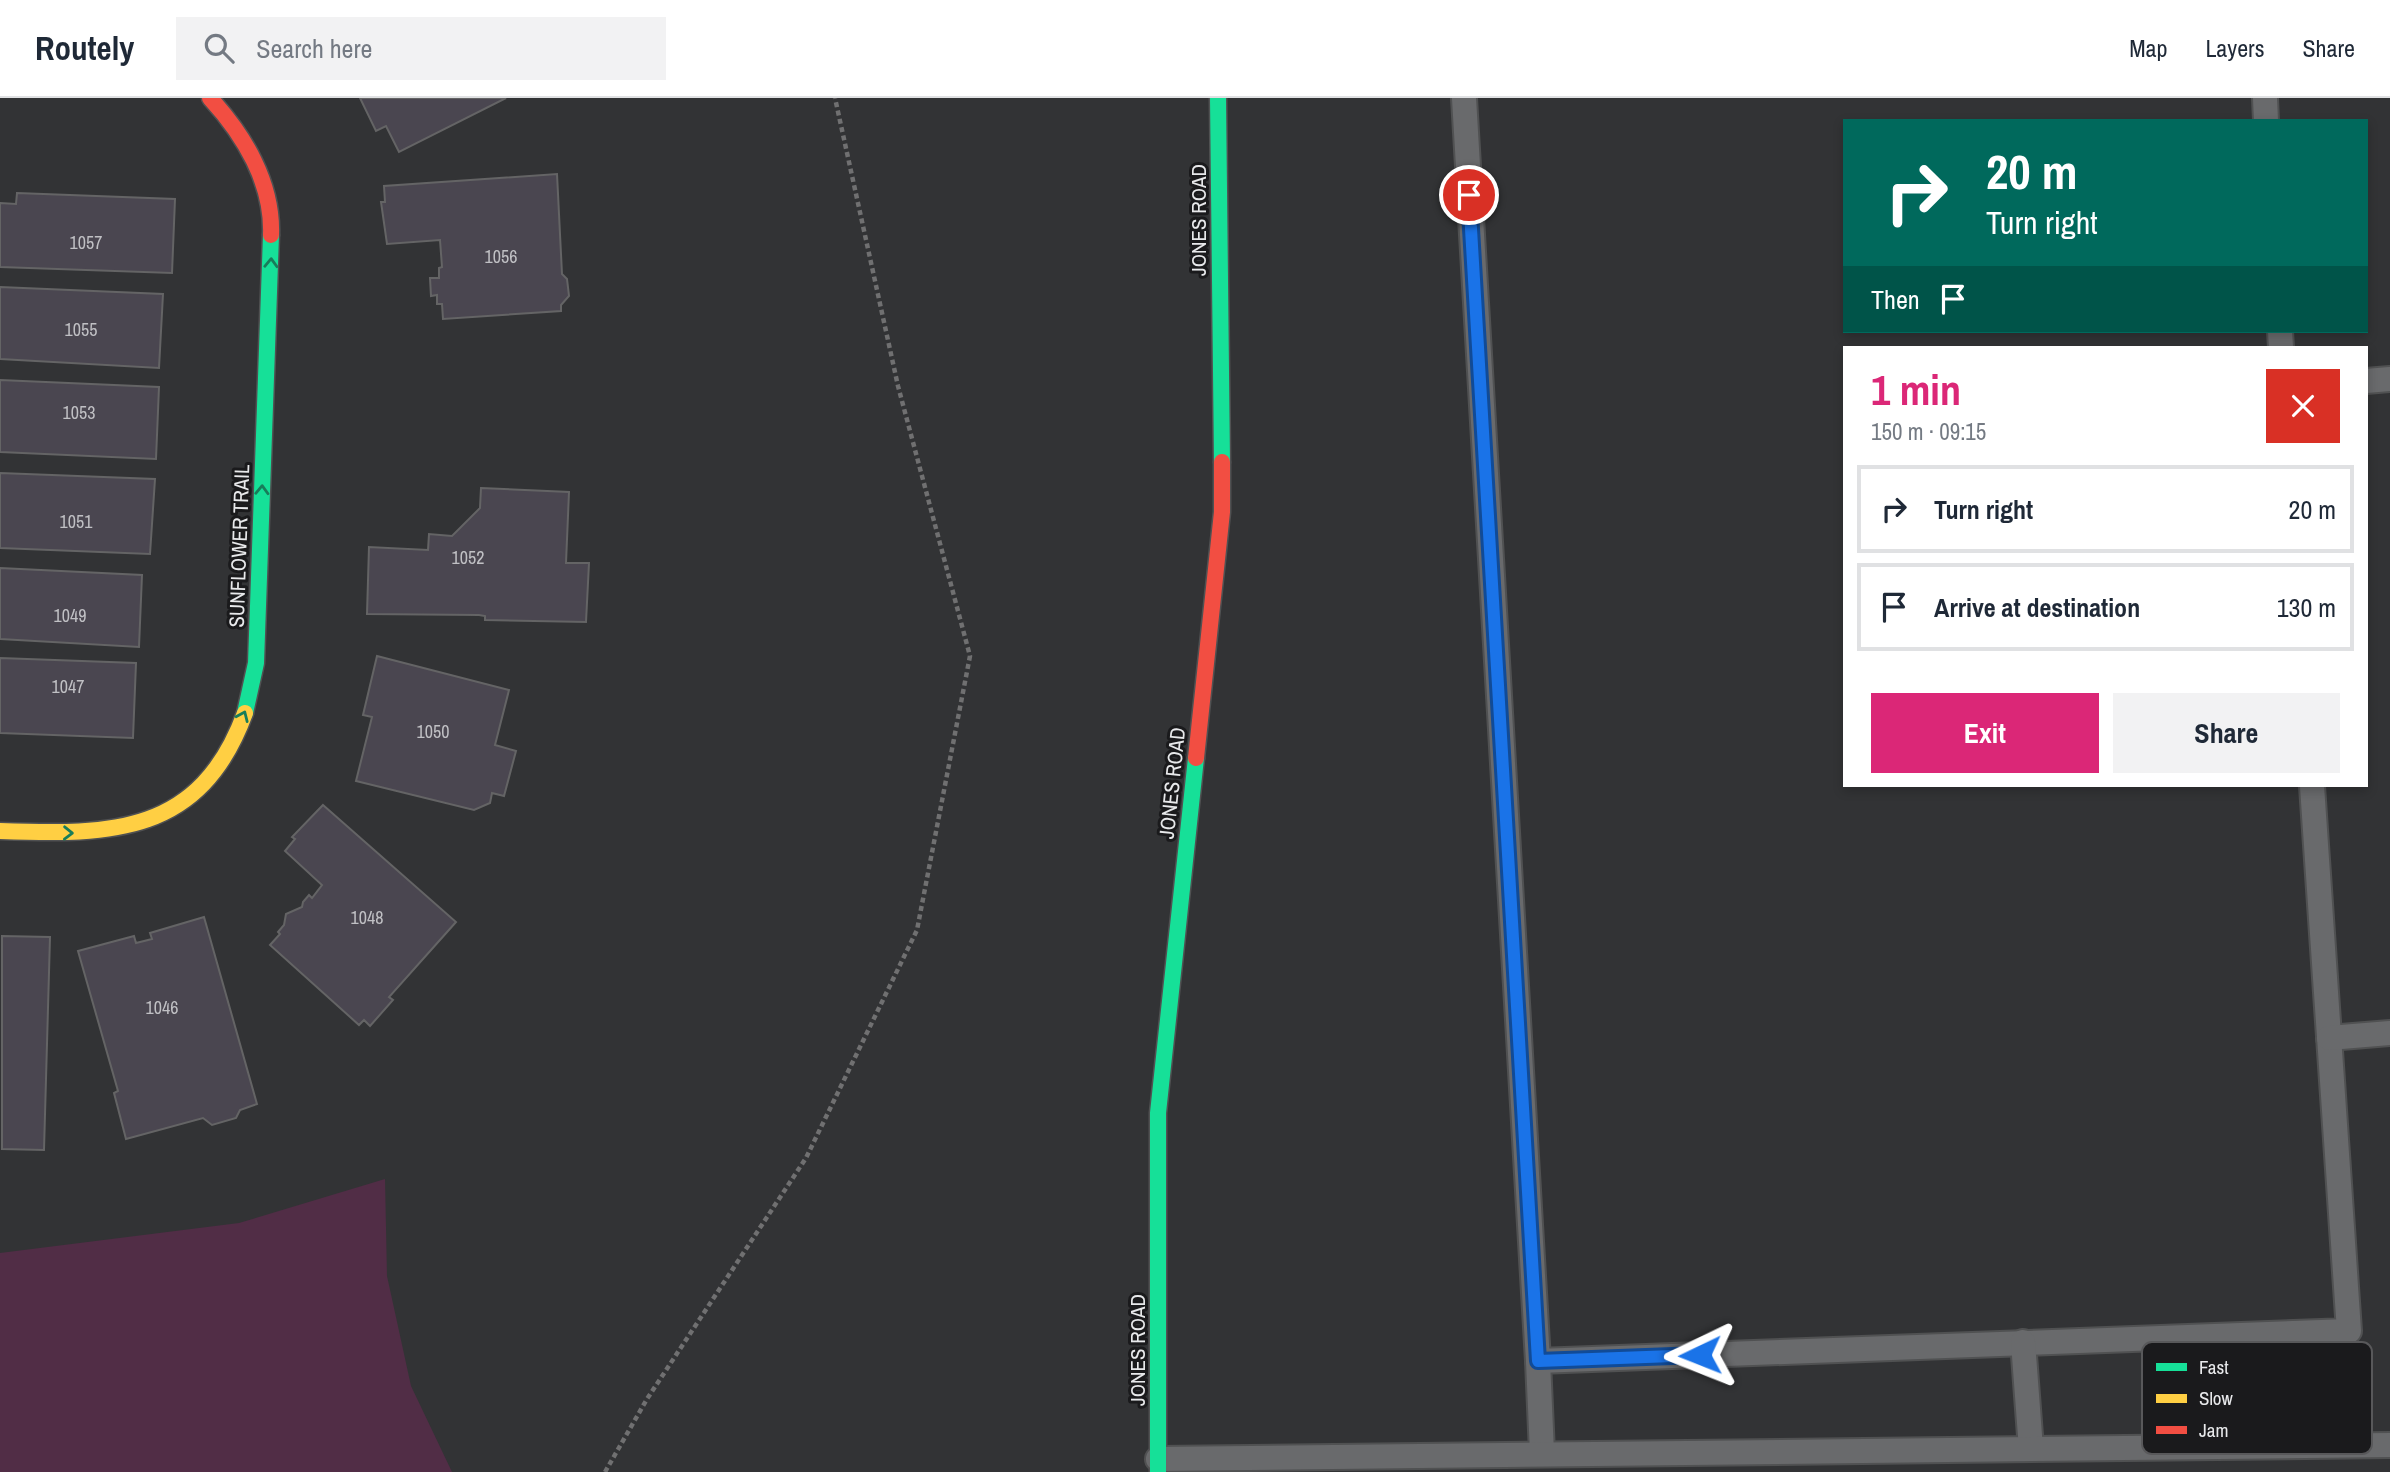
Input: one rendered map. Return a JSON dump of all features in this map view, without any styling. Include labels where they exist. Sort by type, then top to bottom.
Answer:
[{"type":"street","name":"SUNFLOWER TRAIL","points":[[0,831],[80,833],[116,830],[144,822],[176,806],[206,781],[228,749],[248,707],[256,663],[272,220],[260,171],[240,129],[210,98]]},
{"type":"street","name":"JONES ROAD","points":[[1158,1465],[1158,1113],[1222,512],[1218,98]]},
{"type":"lane","points":[[1464,98],[1542,1453]]},
{"type":"lane","points":[[2264,98],[2266,119]]},
{"type":"lane","points":[[2368,381],[2390,379]]},
{"type":"lane","points":[[1538,1361],[2349,1331],[2312,787]]},
{"type":"lane","points":[[2329,1038],[2390,1033]]},
{"type":"lane","points":[[2023,1342],[2031,1449]]},
{"type":"lane","points":[[2372,1445],[2390,1445]]},
{"type":"lane","points":[[1158,1465],[1542,1453],[2142,1448]]},
{"type":"path","points":[[604,1472],[647,1399],[806,1158],[917,930],[970,656],[898,386],[835,98]]},
{"type":"shaded area","points":[[385,1179],[387,1276],[411,1386],[452,1472],[0,1472],[0,1253],[239,1223]]},
{"type":"building","points":[[360,98],[506,98],[399,152],[386,126],[376,131]]},
{"type":"building","points":[[557,174],[562,274],[567,279],[569,296],[561,305],[561,311],[443,319],[442,304],[437,304],[437,295],[431,296],[430,278],[439,278],[439,268],[442,267],[440,240],[387,244],[381,202],[385,202],[384,186]]},
{"type":"building","points":[[17,193],[175,199],[172,273],[0,267],[0,203],[16,204]]},
{"type":"building","points":[[0,287],[163,294],[159,368],[0,359]]},
{"type":"building","points":[[0,380],[159,387],[156,459],[0,452]]},
{"type":"building","points":[[0,473],[155,479],[150,554],[0,548]]},
{"type":"building","points":[[481,488],[569,492],[566,563],[589,563],[586,622],[485,620],[485,616],[479,615],[367,614],[369,547],[428,550],[429,534],[452,536],[480,508]]},
{"type":"building","points":[[0,568],[142,575],[139,647],[0,639]]},
{"type":"building","points":[[377,656],[509,690],[495,745],[516,751],[504,796],[492,793],[490,803],[474,810],[356,781],[372,717],[363,715]]},
{"type":"building","points":[[0,658],[136,663],[133,738],[0,733]]},
{"type":"building","points":[[323,805],[456,922],[389,997],[393,1000],[370,1026],[364,1020],[359,1025],[270,945],[280,934],[278,932],[284,925],[286,914],[302,907],[309,895],[312,898],[322,885],[285,851],[295,839],[292,837]]},
{"type":"building","points":[[204,917],[257,1104],[240,1110],[236,1118],[212,1125],[203,1118],[126,1139],[114,1093],[118,1091],[78,951],[134,936],[136,943],[152,939],[150,933]]},
{"type":"building","points":[[2,936],[50,937],[44,1150],[2,1149]]},
{"type":"traffic: fast","points":[[1218,98],[1222,462]]},
{"type":"traffic: fast","points":[[245,713],[256,663],[271,235]]},
{"type":"traffic: fast","points":[[1158,1472],[1158,1113],[1196,758]]},
{"type":"traffic: slow","points":[[0,831],[79,831],[115,828],[148,819],[177,805],[203,783],[226,753],[245,713]]},
{"type":"traffic: jam","points":[[210,98],[234,128],[254,161],[267,197],[271,235]]},
{"type":"traffic: jam","points":[[1196,758],[1222,512],[1222,462]]},
{"type":"route","points":[[1469,195],[1538,1361],[1700,1355]]}]
